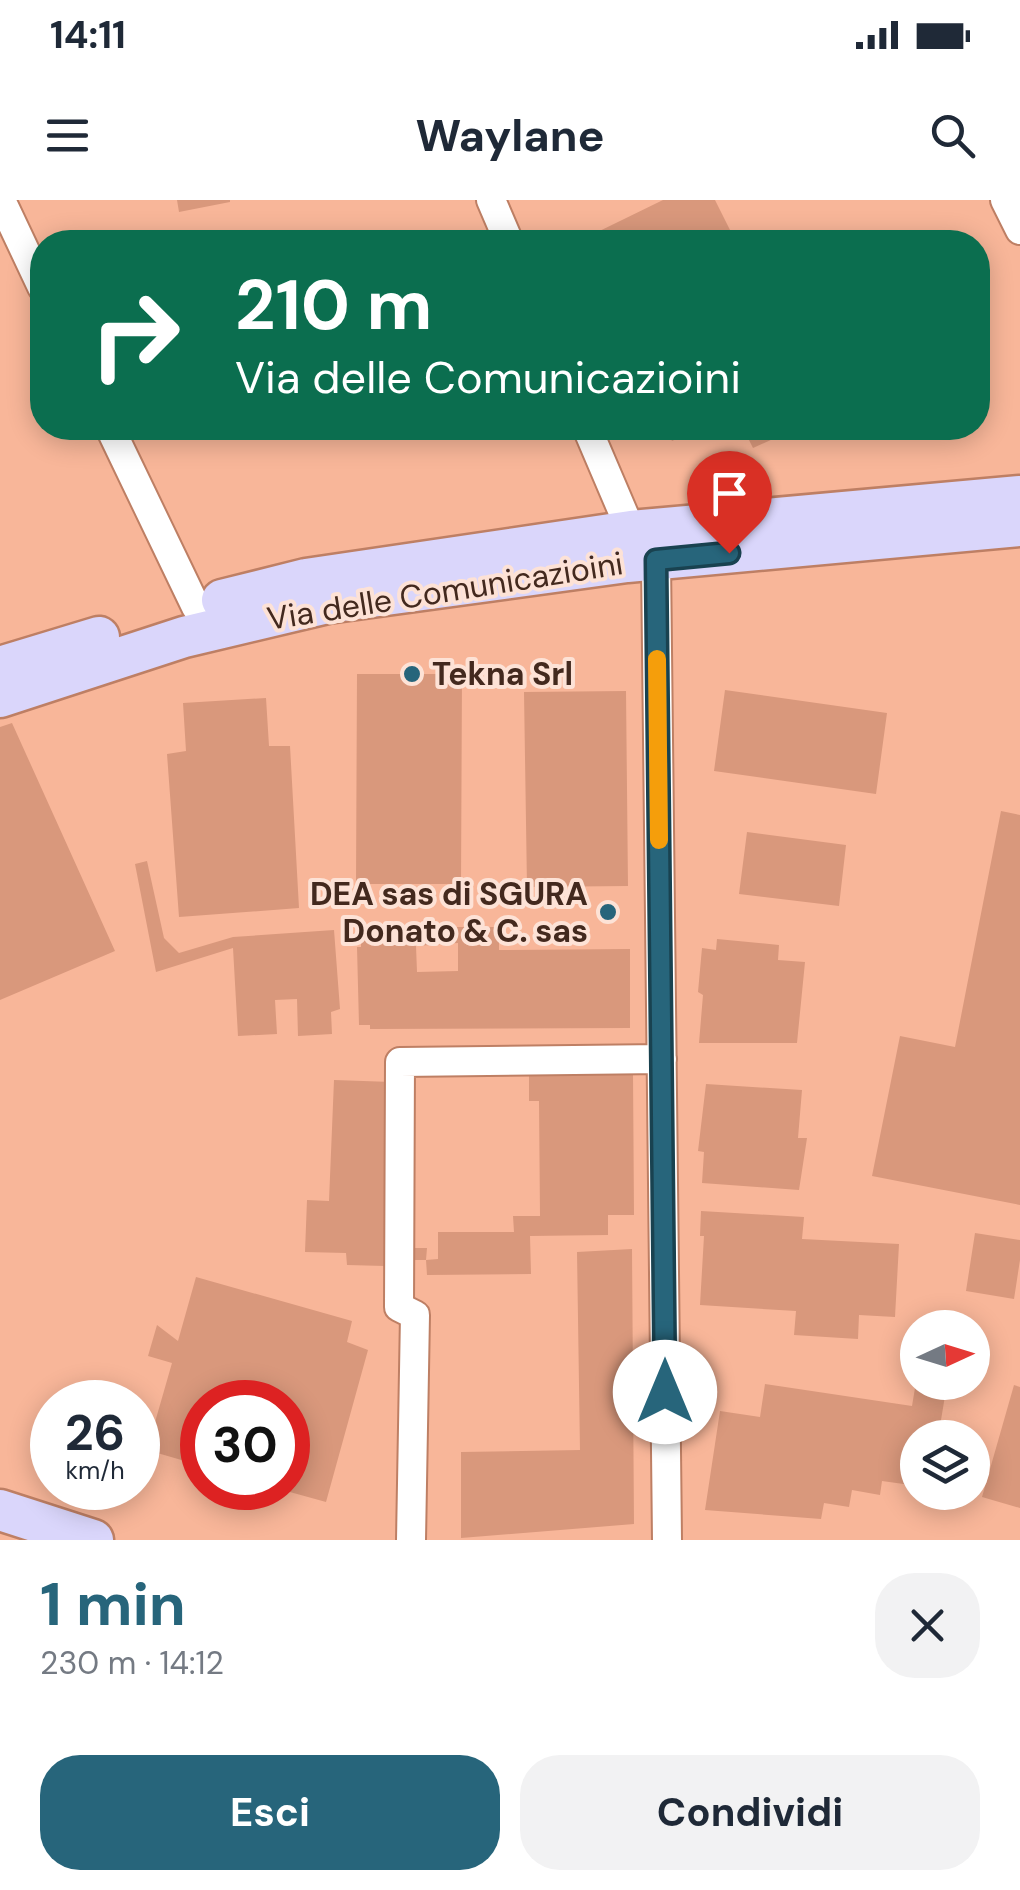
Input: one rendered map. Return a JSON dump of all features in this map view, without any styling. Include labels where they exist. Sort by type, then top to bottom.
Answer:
[{"type":"street","points":[[1,200],[30,262]]},
{"type":"street","points":[[490,200],[504,230]]},
{"type":"street","points":[[1005,200],[1020,230]]},
{"type":"street","points":[[116,440],[196,607]]},
{"type":"street","points":[[593,440],[644,546],[662,1059],[667,1540]]},
{"type":"street","name":"Via delle Comunicazioini","points":[[0,667],[196,607],[306,579],[644,546],[1020,496]]},
{"type":"street","name":"Via delle Comunicazioini","points":[[0,698],[184,638],[327,603],[627,562],[644,546],[1020,526]]},
{"type":"street","points":[[412,1540],[415,1315],[399,1307],[400,1062],[662,1059]]},
{"type":"street","points":[[0,1510],[92,1540]]},
{"type":"building","points":[[177,200],[230,200],[230,202],[179,212]]},
{"type":"building","points":[[663,200],[715,200],[730,230],[602,230]]},
{"type":"building","points":[[749,440],[771,440],[753,448]]},
{"type":"building","points":[[357,674],[462,674],[461,884],[356,884]]},
{"type":"building","points":[[725,690],[887,713],[876,794],[714,771]]},
{"type":"building","points":[[626,691],[628,886],[527,887],[524,692]]},
{"type":"building","points":[[266,698],[269,746],[290,746],[299,908],[179,917],[167,754],[186,751],[183,703]]},
{"type":"building","points":[[12,723],[115,951],[0,1000],[0,727]]},
{"type":"building","points":[[1001,811],[1020,815],[1020,1205],[872,1176],[900,1036],[955,1047]]},
{"type":"building","points":[[747,832],[846,845],[839,906],[739,894]]},
{"type":"building","points":[[147,861],[164,938],[179,953],[233,937],[334,930],[340,1009],[331,1012],[332,1034],[298,1036],[297,999],[275,1000],[277,1034],[238,1036],[233,948],[156,972],[135,864]]},
{"type":"building","points":[[499,927],[499,950],[630,949],[630,1028],[370,1029],[370,1025],[359,1025],[357,947],[361,947],[361,934],[390,932],[390,945],[410,943],[409,931]],"holes":[[[458,943],[458,971],[417,972],[416,946]]]},
{"type":"building","points":[[717,939],[779,945],[778,960],[805,962],[797,1043],[699,1043],[702,948],[716,950]]},
{"type":"building","points":[[633,1074],[634,1215],[608,1215],[608,1235],[530,1236],[531,1274],[427,1275],[426,1260],[438,1259],[438,1232],[514,1232],[513,1216],[540,1216],[539,1101],[529,1101],[529,1075]]},
{"type":"building","points":[[334,1080],[392,1082],[385,1266],[347,1265],[346,1253],[305,1252],[307,1200],[329,1201]]},
{"type":"building","points":[[706,1084],[802,1090],[798,1138],[807,1138],[799,1190],[702,1183],[704,1152],[698,1151]]},
{"type":"building","points":[[701,1211],[804,1217],[802,1239],[899,1244],[895,1317],[859,1315],[858,1339],[794,1335],[796,1311],[700,1305],[704,1236],[700,1236]]},
{"type":"building","points":[[975,1233],[1020,1240],[1014,1299],[966,1291]]},
{"type":"building","points":[[409,1248],[427,1248],[426,1260],[409,1260]]},
{"type":"building","points":[[632,1249],[634,1524],[461,1538],[461,1452],[580,1450],[577,1252]]},
{"type":"building","points":[[196,1277],[352,1321],[347,1342],[368,1350],[326,1502],[310,1498],[310,1380],[180,1380],[180,1460],[160,1454],[160,1405],[172,1363],[148,1356],[157,1325],[178,1341]]},
{"type":"building","points":[[765,1384],[912,1406],[913,1400],[944,1400],[941,1420],[900,1420],[900,1484],[882,1481],[880,1495],[852,1490],[849,1507],[824,1503],[821,1519],[705,1510],[720,1411],[760,1417]]},
{"type":"building","points":[[1014,1385],[1020,1387],[1020,1508],[990,1499],[990,1469]]},
{"type":"slow traffic","points":[[657,659],[659,840]]},
{"type":"place","name":"Tekna Srl","points":[[412,674]]},
{"type":"place","name":"DEA sas di SGURA Donato & C. sas","points":[[608,912]]},
{"type":"route","points":[[665,1392],[656,560],[729,553]]}]
